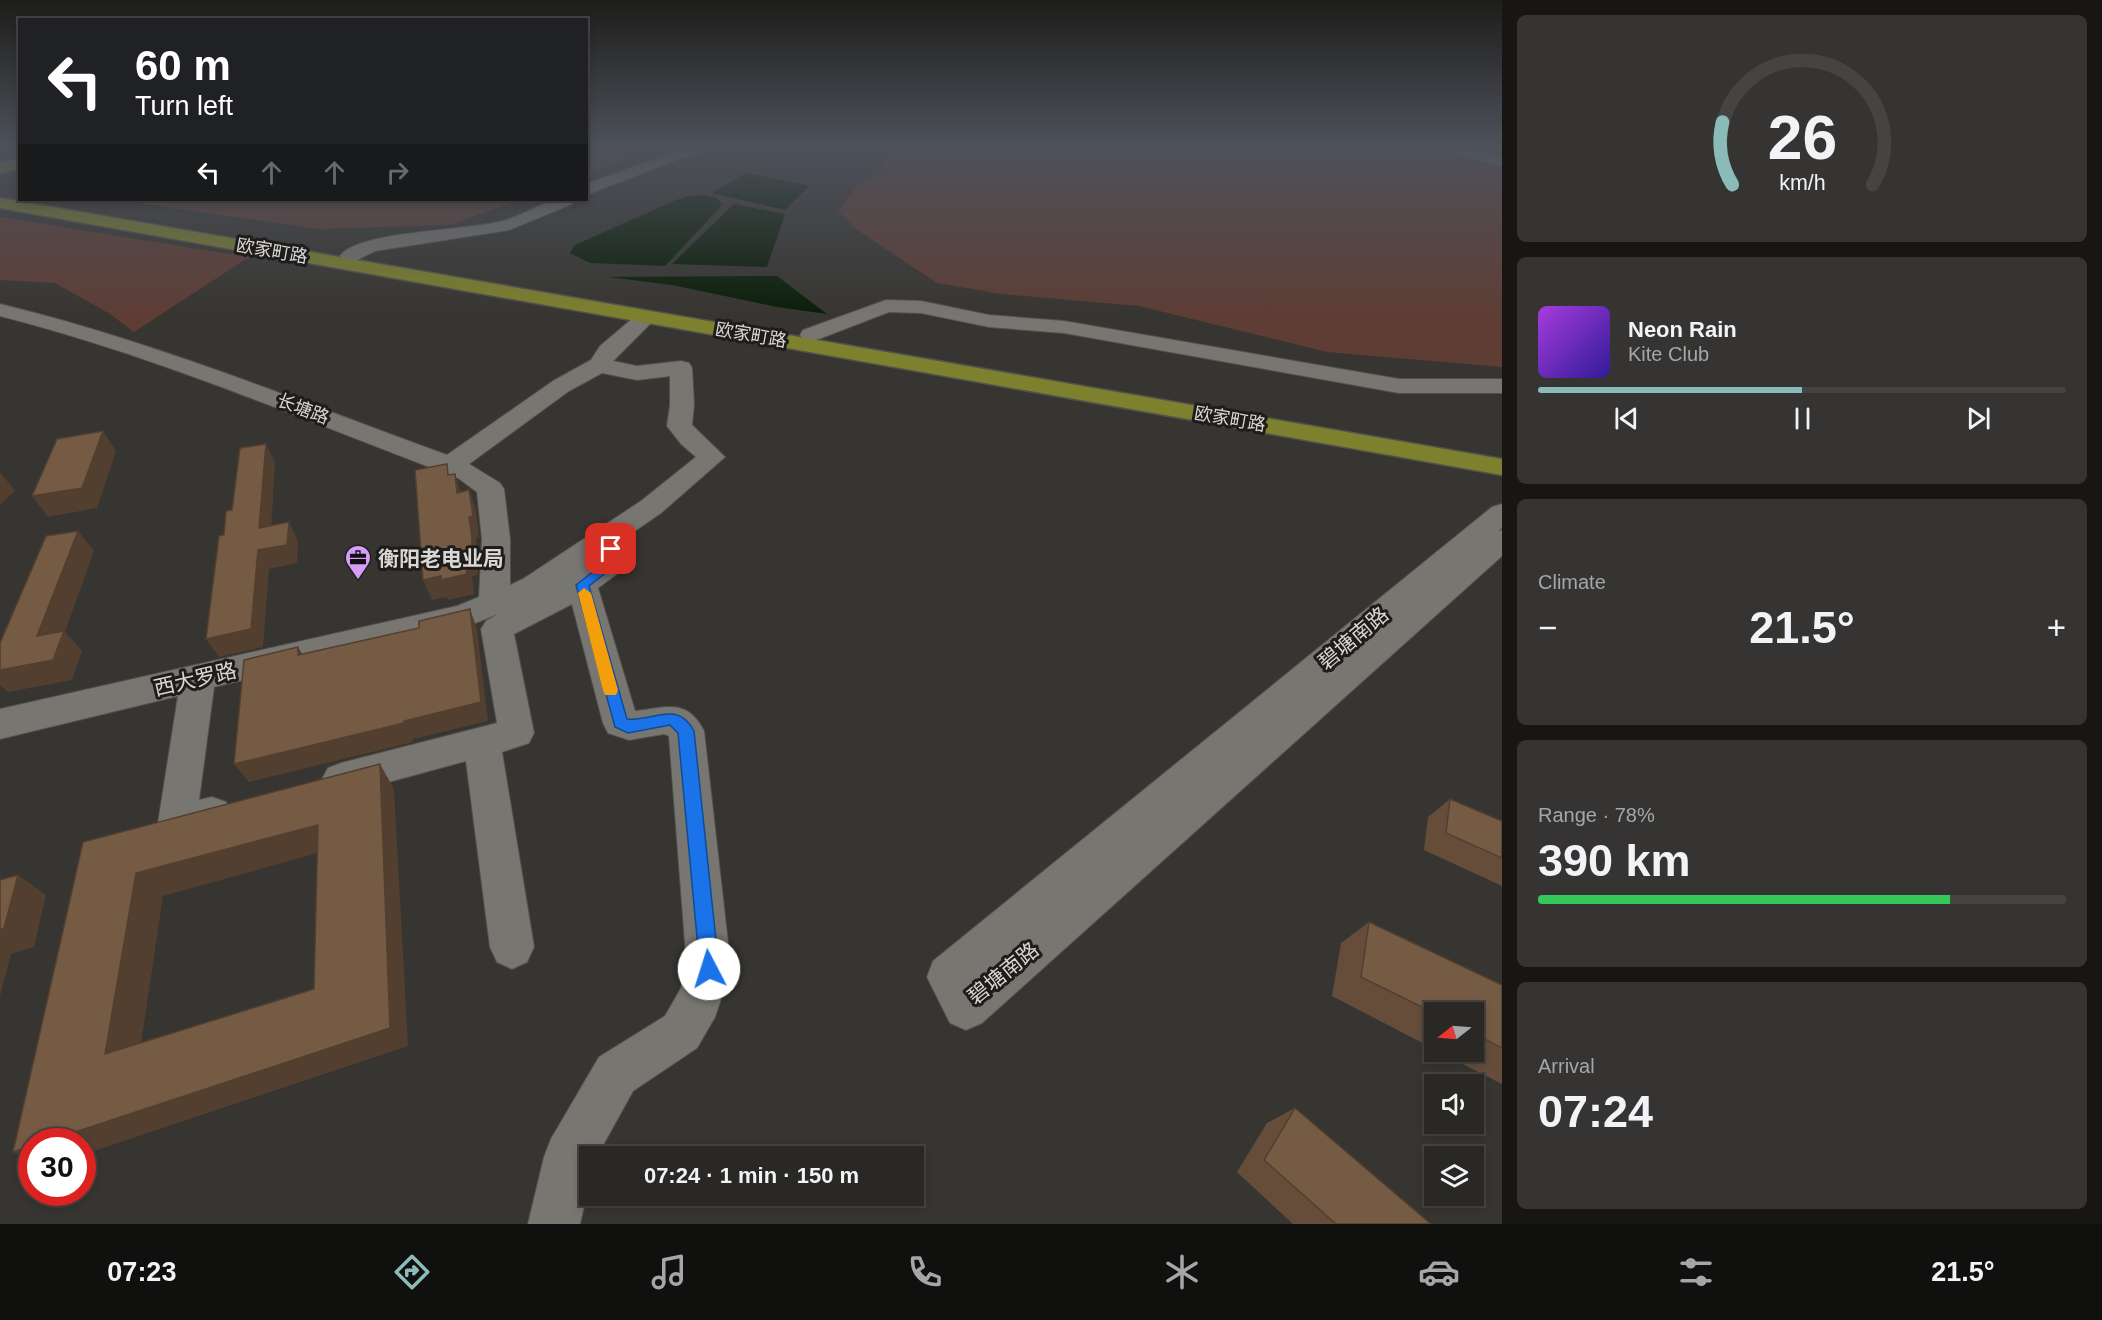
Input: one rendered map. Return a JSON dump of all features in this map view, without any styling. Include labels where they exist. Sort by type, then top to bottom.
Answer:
[{"type":"main road","name":"欧家町路","points":[[19,201],[1502,455]]},
{"type":"main road","points":[[38,201],[66,209]]},
{"type":"main road","name":"欧家町路","points":[[0,203],[1502,467]]},
{"type":"street","points":[[350,256],[370,246],[509,225],[563,201]]},
{"type":"street","points":[[811,335],[886,306],[921,307],[989,321],[1064,327],[1400,386],[1502,386]]},
{"type":"street","name":"长塘路","points":[[0,310],[52,323],[192,369],[467,472],[490,489],[496,539],[494,603]]},
{"type":"street","points":[[450,465],[561,386],[599,365],[608,351],[646,317]]},
{"type":"street","name":"西大罗路","points":[[0,724],[463,616],[534,586],[651,507],[712,457],[690,439],[679,426],[682,405],[681,368],[637,372],[599,365]]},
{"type":"street","name":"碧塘南路","points":[[1502,513],[948,977],[966,1007],[1502,540]]},
{"type":"street","points":[[313,787],[516,733],[497,629],[582,585],[614,561],[607,537]]},
{"type":"street","points":[[554,1224],[569,1157],[616,1074],[681,1032],[699,1001],[709,969],[686,731],[680,723],[670,719],[628,727],[621,723],[582,585]]},
{"type":"street","points":[[198,678],[177,823],[245,805]]},
{"type":"street","points":[[482,742],[512,947]]},
{"type":"shaded area","points":[[125,201],[516,201],[450,225],[318,229]]},
{"type":"shaded area","points":[[673,201],[719,201],[722,205],[665,266],[590,263],[570,253],[575,245]]},
{"type":"shaded area","points":[[747,201],[794,201],[785,210]]},
{"type":"shaded area","points":[[845,201],[1502,201],[1502,367],[1327,352],[1139,306],[1001,294],[937,283],[856,229],[838,211]]},
{"type":"shaded area","points":[[734,204],[785,214],[767,267],[672,264]]},
{"type":"shaded area","points":[[0,217],[249,257],[134,332],[110,314],[55,283],[0,280]]},
{"type":"shaded area","points":[[777,276],[827,314],[777,307],[672,285],[608,277]]},
{"type":"building","points":[[103,431],[82,488],[32,496],[57,439]]},
{"type":"building","points":[[266,444],[259,528],[289,522],[287,545],[258,550],[251,629],[206,639],[219,536],[224,535],[226,511],[232,510],[240,448]]},
{"type":"building","points":[[447,464],[448,475],[455,474],[457,493],[469,490],[473,516],[469,517],[472,537],[471,555],[465,556],[467,574],[441,580],[441,576],[423,580],[415,470]]},
{"type":"building","points":[[78,531],[37,636],[64,631],[53,660],[0,670],[0,643],[46,536]]},
{"type":"building","points":[[470,609],[481,702],[234,764],[244,660],[298,647],[298,655],[419,628],[419,621]]},
{"type":"building","points":[[380,764],[390,1028],[87,1128],[18,1128],[83,842]],"holes":[[[318,825],[314,989],[105,1054],[136,873]]]},
{"type":"building","points":[[1450,799],[1502,821],[1502,858],[1446,833]]},
{"type":"building","points":[[18,875],[4,928],[0,930],[0,880]]},
{"type":"building","points":[[1369,922],[1502,985],[1502,1048],[1484,1039],[1484,1002],[1424,1002],[1424,1008],[1361,977]]},
{"type":"building","points":[[1295,1108],[1431,1224],[1336,1224],[1264,1160]]},
{"type":"building","points":[[18,1130],[18,1150],[13,1152]]},
{"type":"slow traffic","points":[[584,593],[611,690]]},
{"type":"place","name":"衡阳老电业局","points":[[358,581]]},
{"type":"route","points":[[611,549],[614,561],[582,585],[618,720],[628,727],[670,719],[680,723],[688,737],[709,969]]}]
